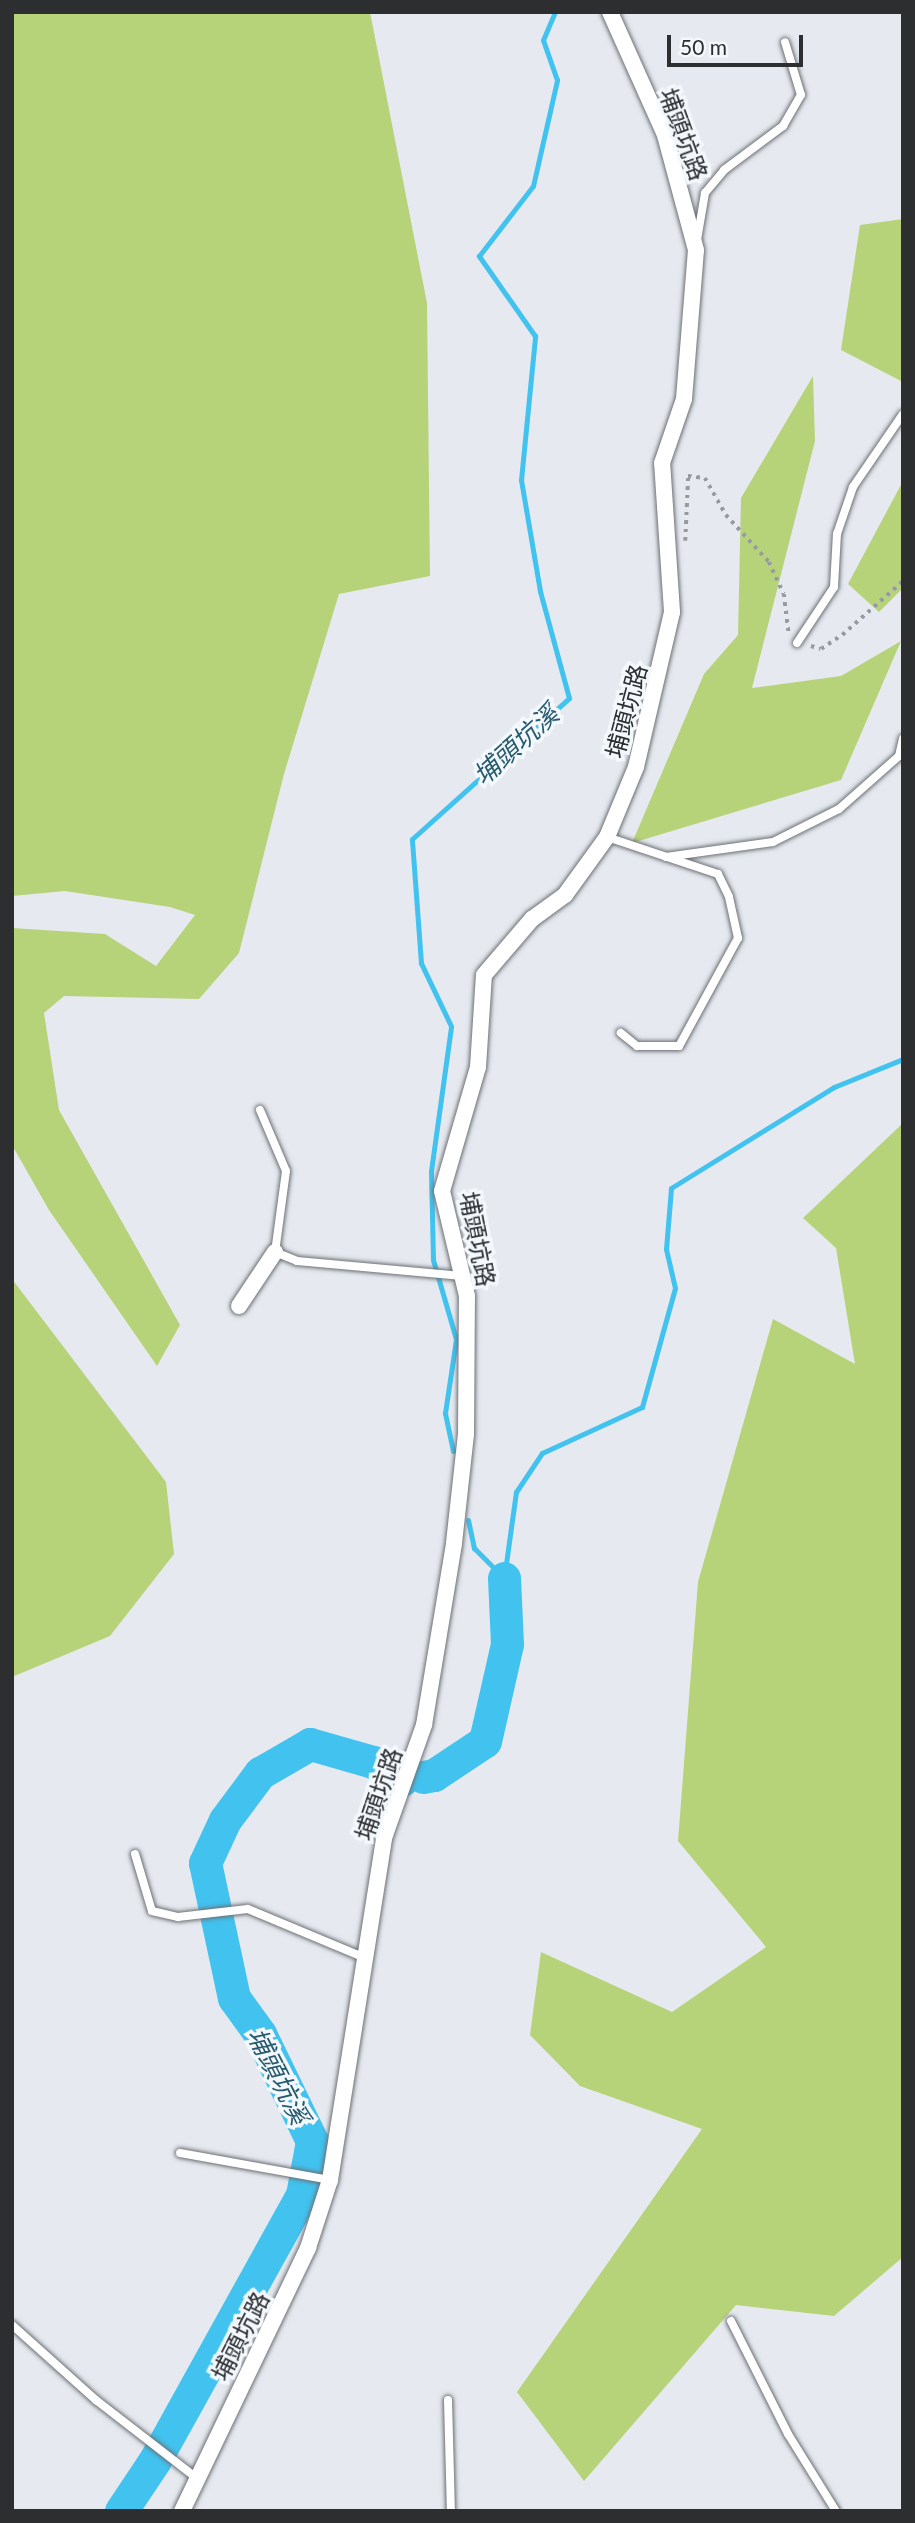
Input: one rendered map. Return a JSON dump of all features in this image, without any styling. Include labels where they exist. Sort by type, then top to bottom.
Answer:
[{"type":"street","name":"埔頭坑路","points":[[182,2511],[308,2248],[330,2180],[384,1838],[424,1725],[454,1543],[466,1434],[467,1296],[456,1275],[442,1191],[478,1067],[484,975],[533,919],[565,895],[607,837],[636,767],[672,612],[662,463],[684,399],[696,250],[665,135],[610,12]]},
{"type":"street","points":[[239,1306],[275,1252]]},
{"type":"lane","points":[[696,250],[705,193],[724,170],[783,126],[800,95],[785,42]]},
{"type":"lane","points":[[797,643],[834,587],[837,534],[853,487],[903,414]]},
{"type":"lane","points":[[663,858],[692,850],[773,842],[839,809],[901,754],[903,738]]},
{"type":"lane","points":[[607,837],[663,858],[718,874],[729,897],[738,938],[679,1046],[637,1046],[621,1033]]},
{"type":"lane","points":[[260,1110],[286,1171],[275,1252],[297,1261],[456,1275]]},
{"type":"lane","points":[[135,1854],[152,1911],[178,1917],[248,1909],[365,1958]]},
{"type":"lane","points":[[180,2153],[279,2174],[330,2180]]},
{"type":"lane","points":[[731,2321],[788,2434],[836,2511]]},
{"type":"lane","points":[[12,2325],[106,2408],[197,2478]]},
{"type":"lane","points":[[448,2399],[451,2511]]},
{"type":"path","points":[[684,551],[688,476],[705,478],[726,515],[769,562],[784,594],[786,631],[797,643],[821,649],[903,581]]},
{"type":"green space","points":[[12,12],[370,12],[427,303],[430,576],[339,594],[284,774],[239,953],[199,999],[64,996],[44,1013],[59,1110],[180,1325],[157,1366],[49,1210],[12,1145],[12,928],[105,934],[156,966],[195,915],[170,907],[65,891],[12,896]]},
{"type":"green space","points":[[903,219],[903,382],[841,350],[860,225]]},
{"type":"green space","points":[[813,376],[815,441],[752,688],[841,676],[901,641],[841,780],[632,843],[704,674],[738,635],[741,498]]},
{"type":"green space","points":[[903,481],[903,588],[879,612],[848,584]]},
{"type":"green space","points":[[903,1123],[903,2257],[834,2316],[736,2305],[584,2481],[517,2392],[702,2129],[580,2086],[530,2035],[541,1952],[672,2012],[766,1947],[678,1841],[698,1582],[773,1319],[855,1364],[836,1248],[803,1218]]},
{"type":"green space","points":[[12,1279],[166,1482],[174,1554],[110,1636],[12,1677]]},
{"type":"waterway","name":"埔頭坑溪","points":[[453,1451],[445,1413],[456,1339],[433,1260],[431,1171],[451,1026],[421,963],[412,839],[569,698],[540,591],[521,480],[535,336],[479,256],[533,186],[557,80],[543,40],[555,12]]},
{"type":"waterway","points":[[504,1578],[516,1492],[542,1453],[642,1407],[675,1288],[666,1249],[671,1188],[834,1087],[903,1059]]},
{"type":"waterway","name":"埔頭坑溪","points":[[468,1520],[474,1548],[504,1578]]},
{"type":"waterway","name":"埔頭坑溪","points":[[423,1777],[434,1775],[485,1741],[507,1644],[504,1578]]},
{"type":"waterway","name":"埔頭坑溪","points":[[121,2511],[155,2460],[302,2195],[312,2141],[260,2034],[234,1998],[205,1863],[225,1820],[260,1773],[310,1744],[373,1762],[402,1780]]}]
